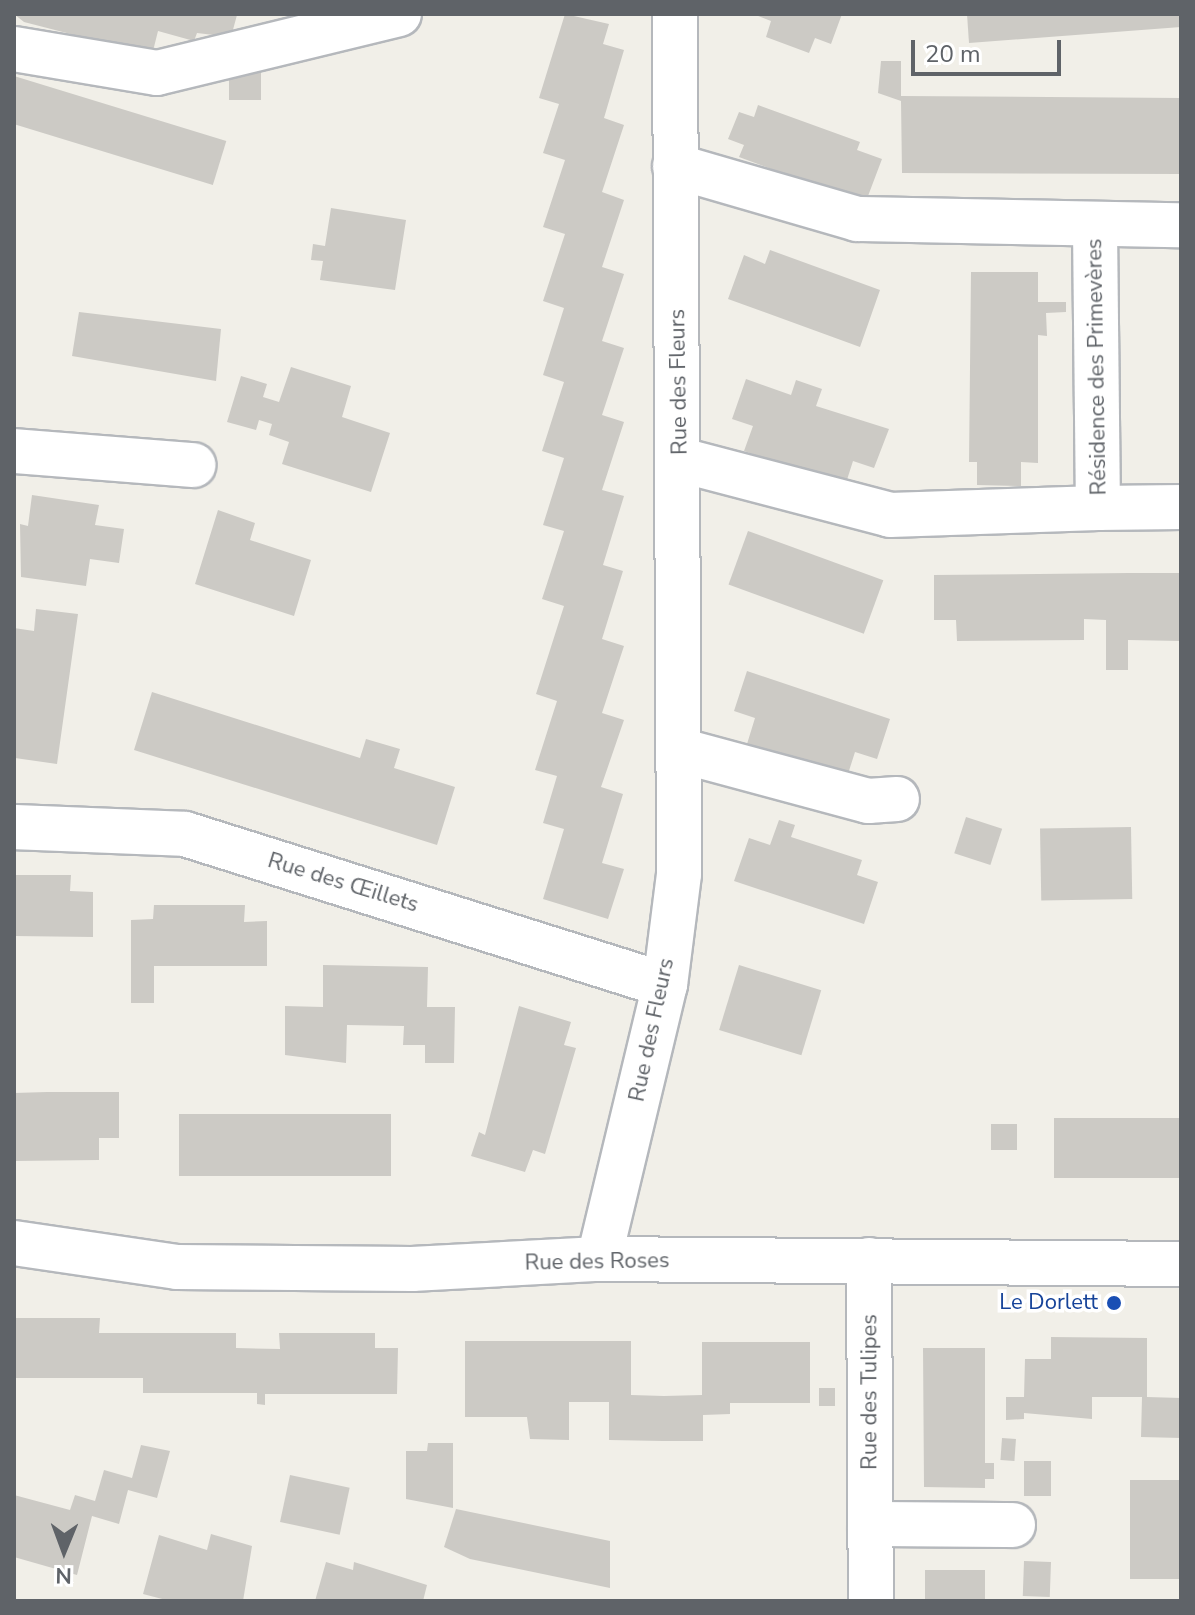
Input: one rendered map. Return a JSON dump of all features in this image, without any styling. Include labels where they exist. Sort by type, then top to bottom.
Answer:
[{"type":"street","points":[[14,49],[157,73],[399,14]]},
{"type":"street","name":"Rue des Fleurs","points":[[599,1259],[665,985],[679,874],[681,460],[675,14]]},
{"type":"street","name":"Résidence des Primevères","points":[[675,166],[857,219],[1095,226],[1181,225]]},
{"type":"street","name":"Résidence des Primevères","points":[[1095,226],[1098,508]]},
{"type":"street","points":[[14,451],[193,465]]},
{"type":"street","name":"Résidence des Primevères","points":[[681,460],[890,515],[1181,507]]},
{"type":"street","points":[[679,750],[868,801],[897,799]]},
{"type":"street","name":"Rue des Œillets","points":[[14,827],[185,834],[665,985]]},
{"type":"street","name":"Rue des Roses","points":[[14,1243],[177,1267],[412,1269],[599,1259],[1181,1264]]},
{"type":"street","name":"Rue des Tulipes","points":[[869,1260],[871,1601]]},
{"type":"street","points":[[870,1524],[1013,1525]]},
{"type":"building","points":[[14,14],[237,15],[231,37],[197,33],[194,41],[158,31],[152,55],[24,22]]},
{"type":"building","points":[[565,14],[609,24],[603,44],[624,50],[604,118],[624,125],[602,192],[624,200],[602,267],[624,274],[602,341],[624,348],[602,415],[624,422],[602,490],[624,496],[603,565],[623,571],[602,639],[624,646],[602,713],[624,720],[601,787],[623,794],[602,863],[624,869],[608,919],[543,899],[564,829],[543,823],[557,776],[535,770],[557,701],[536,694],[564,606],[542,599],[564,531],[543,525],[564,458],[542,451],[564,382],[543,375],[564,308],[543,301],[565,234],[543,227],[565,160],[543,153],[559,104],[539,98]]},
{"type":"building","points":[[753,14],[842,14],[831,44],[815,38],[809,53],[766,37],[771,21]]},
{"type":"building","points":[[967,14],[1181,14],[1181,27],[969,43]]},
{"type":"building","points":[[881,61],[901,61],[901,96],[1181,98],[1181,174],[902,173],[901,101],[878,93]]},
{"type":"building","points":[[229,70],[261,70],[261,100],[229,100]]},
{"type":"building","points":[[14,76],[226,141],[213,185],[14,124]]},
{"type":"building","points":[[758,105],[860,142],[857,150],[882,159],[865,204],[739,157],[744,145],[728,139],[739,112],[754,117]]},
{"type":"building","points":[[331,208],[406,220],[395,290],[320,280],[323,261],[311,260],[313,244],[325,246]]},
{"type":"building","points":[[770,250],[880,290],[860,347],[728,299],[744,255],[765,264]]},
{"type":"building","points":[[971,272],[1038,272],[1038,302],[1066,302],[1066,312],[1046,313],[1047,336],[1038,335],[1038,463],[1021,462],[1021,486],[977,485],[977,462],[969,462]]},
{"type":"building","points":[[79,312],[221,329],[216,381],[72,356]]},
{"type":"building","points":[[291,367],[351,386],[342,417],[390,433],[371,492],[282,464],[289,442],[269,435],[272,424],[259,420],[256,430],[227,422],[241,376],[267,384],[263,397],[279,402]]},
{"type":"building","points":[[746,379],[791,395],[796,380],[822,389],[816,406],[889,429],[874,468],[853,461],[845,486],[744,451],[753,426],[732,419]]},
{"type":"building","points":[[32,495],[99,505],[95,525],[124,529],[119,563],[90,559],[86,586],[21,577],[20,524],[28,526]]},
{"type":"building","points":[[218,510],[255,523],[250,540],[311,560],[294,616],[195,584]]},
{"type":"building","points":[[748,531],[883,580],[864,634],[729,585]]},
{"type":"building","points":[[1181,573],[1181,641],[1128,640],[1128,670],[1106,670],[1106,620],[1084,619],[1084,640],[957,641],[956,620],[934,620],[934,575]]},
{"type":"building","points":[[36,609],[78,614],[57,764],[15,758],[14,628],[34,631]]},
{"type":"building","points":[[747,671],[890,719],[877,759],[855,752],[847,777],[747,744],[755,718],[734,711]]},
{"type":"building","points":[[152,692],[360,758],[366,739],[400,749],[394,768],[455,787],[437,845],[134,750]]},
{"type":"building","points":[[966,817],[1002,829],[990,865],[954,853]]},
{"type":"building","points":[[779,820],[795,825],[791,837],[862,860],[857,875],[878,882],[864,924],[734,881],[749,838],[770,845]]},
{"type":"building","points":[[1131,827],[1132,899],[1041,901],[1040,829]]},
{"type":"building","points":[[14,875],[71,875],[70,891],[93,892],[93,937],[14,936]]},
{"type":"building","points":[[154,905],[245,905],[244,922],[267,921],[267,966],[154,966],[154,1003],[131,1003],[131,920],[153,919]]},
{"type":"building","points":[[323,965],[428,967],[427,1007],[455,1007],[454,1063],[425,1063],[425,1045],[403,1045],[404,1026],[347,1025],[346,1063],[285,1055],[285,1006],[323,1007]]},
{"type":"building","points":[[739,965],[821,990],[801,1055],[719,1030]]},
{"type":"building","points":[[519,1006],[571,1022],[564,1045],[576,1048],[545,1154],[533,1150],[525,1172],[471,1156],[479,1132],[485,1135]]},
{"type":"building","points":[[119,1092],[119,1138],[99,1138],[99,1160],[14,1161],[14,1093]]},
{"type":"building","points":[[179,1114],[391,1114],[391,1176],[179,1176]]},
{"type":"building","points":[[1054,1118],[1181,1118],[1181,1178],[1054,1178]]},
{"type":"building","points":[[991,1124],[1017,1124],[1017,1150],[991,1150]]},
{"type":"building","points":[[14,1318],[100,1318],[99,1333],[236,1333],[236,1348],[280,1349],[279,1333],[375,1333],[375,1348],[398,1348],[397,1394],[265,1394],[265,1405],[257,1404],[257,1393],[143,1393],[143,1378],[14,1378]]},
{"type":"building","points":[[1051,1337],[1147,1338],[1147,1397],[1181,1398],[1181,1438],[1141,1437],[1142,1397],[1092,1397],[1092,1419],[1024,1413],[1024,1419],[1006,1420],[1006,1397],[1024,1397],[1025,1359],[1051,1359]]},
{"type":"building","points":[[465,1341],[631,1341],[631,1395],[664,1396],[702,1395],[702,1342],[810,1342],[810,1403],[730,1403],[730,1414],[703,1415],[703,1441],[663,1441],[609,1440],[609,1402],[569,1402],[569,1440],[530,1439],[527,1417],[465,1417]]},
{"type":"building","points":[[923,1348],[985,1348],[985,1463],[994,1463],[994,1479],[985,1479],[985,1488],[924,1487]]},
{"type":"building","points":[[819,1388],[835,1388],[835,1406],[819,1406]]},
{"type":"building","points":[[1002,1438],[1016,1439],[1014,1461],[1000,1460]]},
{"type":"building","points":[[428,1443],[453,1443],[453,1508],[406,1499],[406,1451],[427,1451]]},
{"type":"building","points":[[141,1445],[170,1451],[157,1498],[128,1490],[119,1524],[92,1516],[77,1575],[14,1557],[14,1495],[70,1510],[75,1495],[95,1501],[104,1470],[132,1478]]},
{"type":"building","points":[[1024,1461],[1051,1461],[1051,1496],[1024,1496]]},
{"type":"building","points":[[290,1475],[350,1488],[340,1535],[280,1522]]},
{"type":"building","points":[[1130,1480],[1181,1480],[1181,1579],[1130,1579]]},
{"type":"building","points":[[456,1509],[610,1541],[610,1588],[470,1559],[444,1547]]},
{"type":"building","points":[[211,1534],[252,1546],[243,1601],[170,1601],[143,1594],[159,1535],[207,1550]]},
{"type":"building","points":[[1024,1561],[1051,1562],[1050,1597],[1023,1596]]},
{"type":"building","points":[[326,1562],[353,1570],[354,1562],[427,1585],[423,1601],[315,1601]]},
{"type":"building","points":[[925,1570],[985,1570],[985,1601],[925,1601]]},
{"type":"place","name":"Le Dorlett","points":[[1114,1303]]}]
